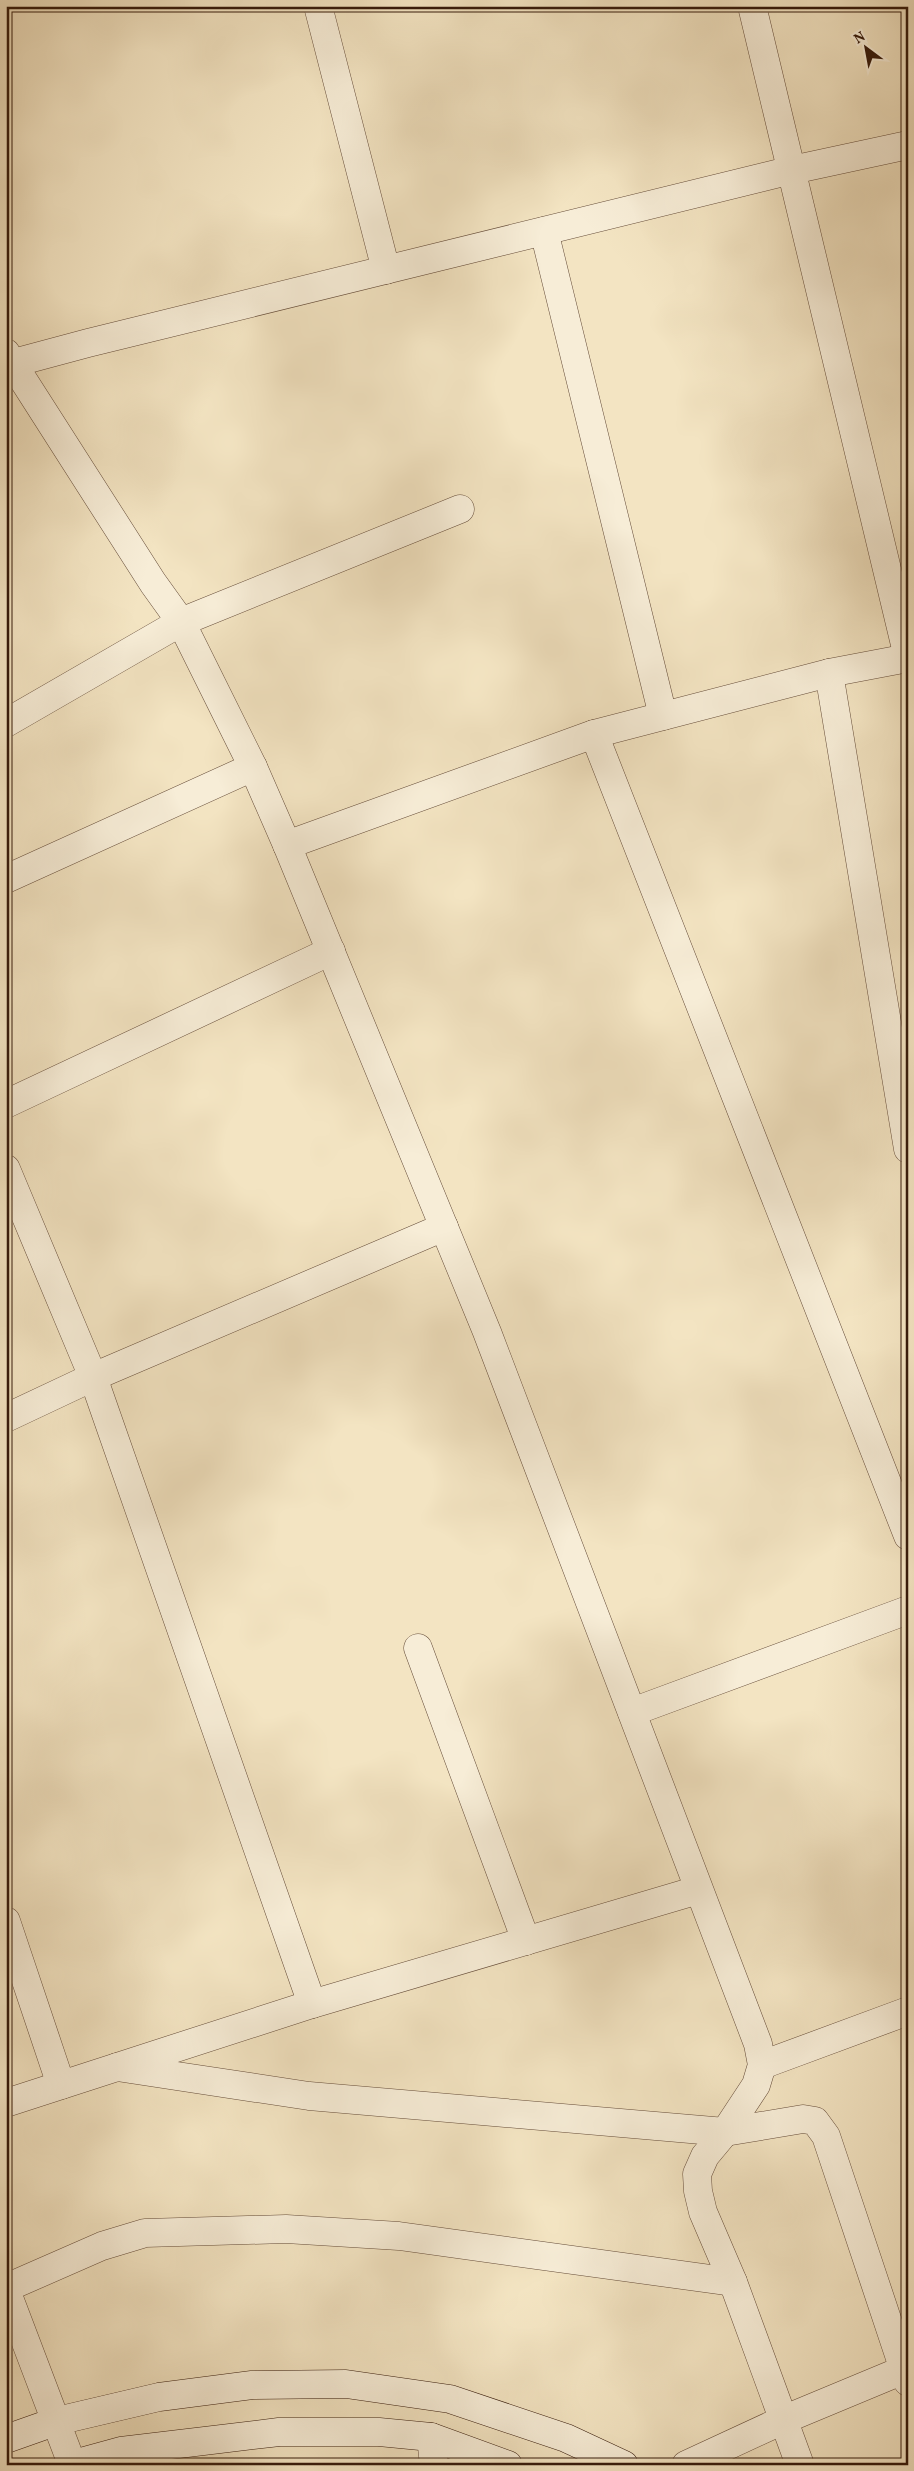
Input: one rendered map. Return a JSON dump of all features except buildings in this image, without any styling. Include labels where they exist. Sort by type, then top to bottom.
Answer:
[{"type":"street","points":[[318,6],[386,270]]},
{"type":"street","points":[[288,845],[594,734],[829,673],[908,657],[752,6]]},
{"type":"street","points":[[800,2465],[732,2282],[703,2212],[698,2191],[698,2174],[705,2156],[725,2132],[756,2085],[762,2065],[758,2044],[487,1332],[288,845],[253,767],[181,622],[153,583],[8,360],[386,270],[792,170],[908,145]]},
{"type":"street","points":[[544,231],[662,716]]},
{"type":"street","points":[[6,724],[181,622],[460,509]]},
{"type":"street","points":[[829,673],[908,1149]]},
{"type":"street","points":[[594,734],[908,1536]]},
{"type":"street","points":[[6,879],[253,767]]},
{"type":"street","points":[[6,1104],[331,951]]},
{"type":"street","points":[[6,1169],[93,1378],[312,2004]]},
{"type":"street","points":[[6,1418],[93,1378],[444,1227]]},
{"type":"street","points":[[632,1712],[908,1610]]},
{"type":"street","points":[[418,1648],[526,1941]]},
{"type":"street","points":[[6,2103],[312,2004],[698,1890]]},
{"type":"street","points":[[6,1921],[62,2085]]},
{"type":"street","points":[[762,2065],[908,2011]]},
{"type":"street","points":[[116,2068],[309,2096],[725,2132],[803,2119],[816,2121],[826,2136],[906,2373],[783,2420],[686,2465]]},
{"type":"street","points":[[508,2465],[431,2437],[379,2432],[278,2432],[124,2458],[71,2464],[57,2421],[6,2289],[102,2246],[145,2233],[286,2229],[399,2236],[732,2282]]},
{"type":"street","points":[[6,2439],[57,2421],[159,2397],[242,2386],[346,2384],[450,2400],[566,2438],[624,2465]]},
{"type":"street","points":[[431,2437],[434,2465]]}]
